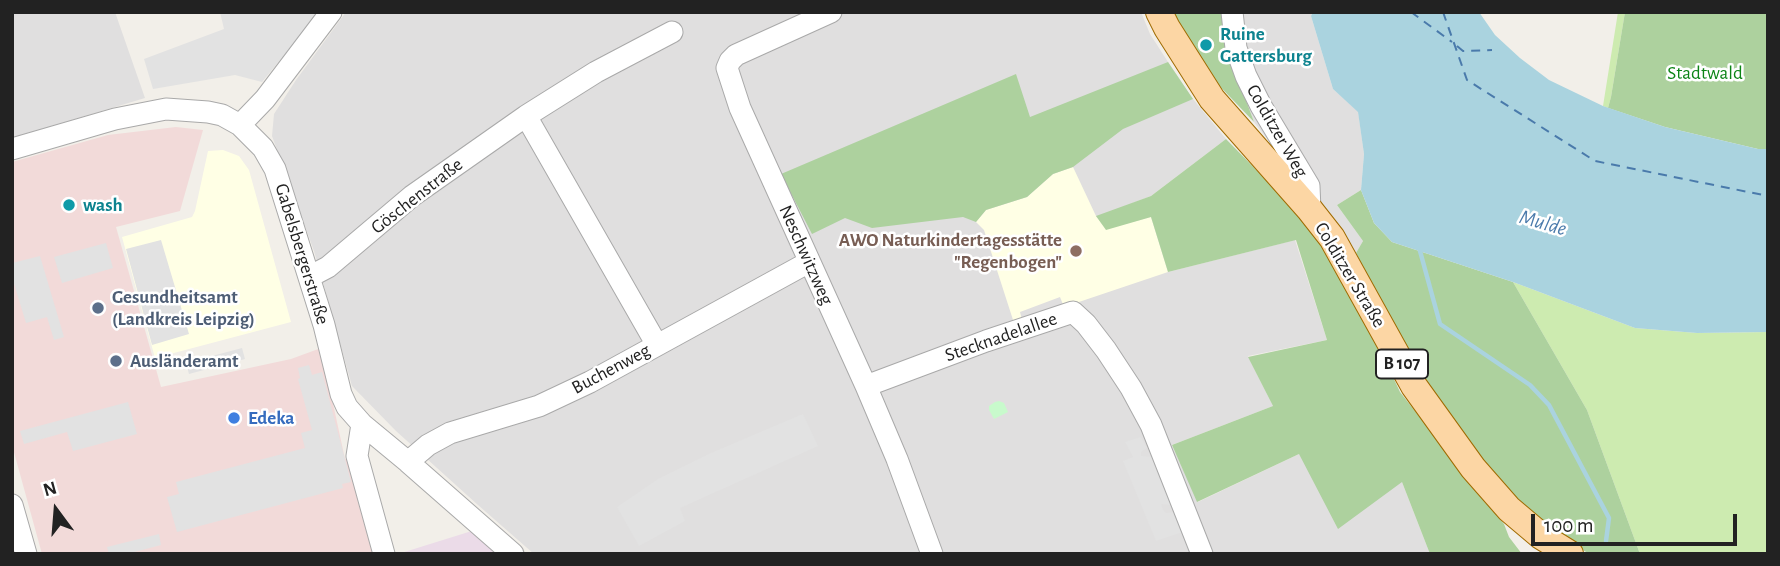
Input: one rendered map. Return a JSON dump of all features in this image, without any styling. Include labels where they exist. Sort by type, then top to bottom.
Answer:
[{"type":"main road","name":"Colditzer Straße","points":[[1159,12],[1212,99],[1332,238],[1414,386],[1473,468],[1509,509],[1541,536],[1570,554]]},
{"type":"street","name":"Neschwitzweg","points":[[831,12],[736,55],[727,68],[740,108],[897,458],[932,554]]},
{"type":"street","name":"Colditzer Weg","points":[[1232,18],[1236,48],[1246,76],[1309,186],[1310,210]]},
{"type":"street","points":[[240,125],[265,99],[326,19]]},
{"type":"street","name":"Göschenstraße","points":[[309,277],[328,267],[412,196],[526,116],[596,72],[672,32]]},
{"type":"street","name":"Gabelsbergerstraße","points":[[12,149],[115,119],[166,109],[222,115],[240,125],[263,148],[275,169],[347,407],[362,424],[513,554]]},
{"type":"street","points":[[526,116],[657,345]]},
{"type":"street","name":"Buchenweg","points":[[408,462],[428,445],[450,433],[539,406],[590,382],[809,262]]},
{"type":"street","name":"Stecknadelallee","points":[[866,386],[1073,312],[1106,350],[1151,425],[1202,554]]},
{"type":"street","points":[[362,424],[357,456],[384,554]]},
{"type":"street","points":[[12,505],[26,554]]},
{"type":"shaded area","points":[[12,12],[115,12],[145,98],[12,138]]},
{"type":"shaded area","points":[[220,12],[317,12],[262,82],[235,75],[153,89],[144,59],[224,29]]},
{"type":"shaded area","points":[[346,12],[1141,12],[1150,34],[1168,62],[1193,99],[1226,139],[1151,196],[1097,217],[1106,230],[1151,217],[1168,272],[1295,240],[1327,340],[1248,356],[1273,406],[1172,445],[1198,502],[1299,454],[1402,482],[1430,554],[534,554],[396,431],[352,386],[314,251],[272,136],[274,114]]},
{"type":"shaded area","points":[[1224,12],[1313,12],[1311,16],[1333,89],[1358,111],[1364,154],[1361,190],[1337,205],[1363,241],[1356,253],[1254,122],[1232,62]]},
{"type":"shaded area","points":[[176,127],[203,130],[180,211],[116,227],[161,387],[291,359],[321,348],[345,459],[357,456],[383,554],[42,554],[12,445],[12,162],[108,135]]},
{"type":"shaded area","points":[[223,150],[239,156],[249,170],[291,322],[155,358],[122,237],[192,217],[208,151]]},
{"type":"shaded area","name":"AWO Naturkindertagesstätte \"Regenbogen\"","points":[[1073,167],[1096,216],[1106,229],[1151,217],[1168,272],[1064,307],[1060,297],[1020,312],[1022,320],[1014,323],[984,230],[976,222],[986,210],[1027,197],[1053,174]]},
{"type":"shaded area","points":[[161,240],[189,334],[152,345],[126,249]]},
{"type":"shaded area","points":[[106,243],[113,268],[62,283],[54,257]]},
{"type":"shaded area","points":[[40,256],[64,337],[54,340],[47,317],[26,323],[12,277],[12,263]]},
{"type":"shaded area","points":[[242,348],[245,359],[189,374],[186,363]]},
{"type":"shaded area","points":[[309,365],[312,375],[322,372],[351,482],[342,484],[343,488],[177,532],[167,497],[179,494],[176,482],[305,448],[301,433],[312,430],[298,379],[298,368]]},
{"type":"shaded area","points":[[128,402],[137,434],[73,451],[67,432],[24,444],[20,431]]},
{"type":"shaded area","points":[[803,414],[818,446],[680,508],[685,521],[639,546],[617,507],[658,479]]},
{"type":"shaded area","points":[[1141,437],[1147,448],[1141,452],[1141,456],[1154,457],[1172,505],[1161,504],[1163,510],[1166,513],[1175,512],[1183,532],[1156,541],[1123,461],[1133,457],[1125,442]]},
{"type":"shaded area","points":[[475,530],[502,554],[398,554]]},
{"type":"shaded area","points":[[159,534],[161,545],[127,554],[109,554],[107,547]]},
{"type":"green space","points":[[1173,12],[1224,12],[1232,62],[1254,122],[1210,76]]},
{"type":"green space","points":[[1618,12],[1625,12],[1608,108],[1603,106]]},
{"type":"green space","name":"Stadtwald","points":[[1625,12],[1768,12],[1768,149],[1665,127],[1608,108]]},
{"type":"green space","points":[[1168,62],[1193,99],[1123,129],[1073,167],[1053,174],[1027,197],[986,210],[976,222],[963,217],[872,228],[845,218],[812,234],[781,174],[1016,74],[1030,117]]},
{"type":"green space","points":[[1226,139],[1273,187],[1316,237],[1379,347],[1400,392],[1504,524],[1509,537],[1522,554],[1430,554],[1402,482],[1338,529],[1299,454],[1197,502],[1172,445],[1273,406],[1248,357],[1327,340],[1296,240],[1168,272],[1151,217],[1106,230],[1096,216],[1151,196]]},
{"type":"green space","points":[[1361,190],[1374,223],[1392,242],[1513,282],[1587,410],[1640,554],[1590,554],[1566,541],[1513,500],[1434,397],[1409,356],[1356,253],[1363,241],[1337,205]]},
{"type":"green space","points":[[1513,282],[1635,328],[1697,333],[1768,332],[1768,554],[1640,554],[1587,410]]},
{"type":"green space","points":[[999,401],[1004,403],[1008,412],[994,419],[989,406]]},
{"type":"water","name":"Mulde","points":[[1313,12],[1479,12],[1495,35],[1549,80],[1603,106],[1665,127],[1768,149],[1768,332],[1697,333],[1635,328],[1513,282],[1392,242],[1374,223],[1361,190],[1364,154],[1358,112],[1333,89],[1311,16]]},
{"type":"waterway","points":[[1420,248],[1440,324],[1530,385],[1549,405],[1609,518],[1606,541]]},
{"type":"ferry route","points":[[1411,12],[1452,42]]},
{"type":"ferry route","points":[[1443,12],[1467,80],[1595,161],[1768,196]]},
{"type":"ferry route","points":[[1457,46],[1463,51],[1492,50]]},
{"type":"place","name":"Ruine Gattersburg","points":[[1206,45]]},
{"type":"place","name":"wash","points":[[69,205]]},
{"type":"place","name":"AWO Naturkindertagesstätte \"Regenbogen\"","points":[[1076,251]]},
{"type":"place","name":"Gesundheitsamt (Landkreis Leipzig)","points":[[98,308]]},
{"type":"place","name":"Ausländeramt","points":[[116,361]]},
{"type":"place","name":"Edeka","points":[[234,418]]}]
